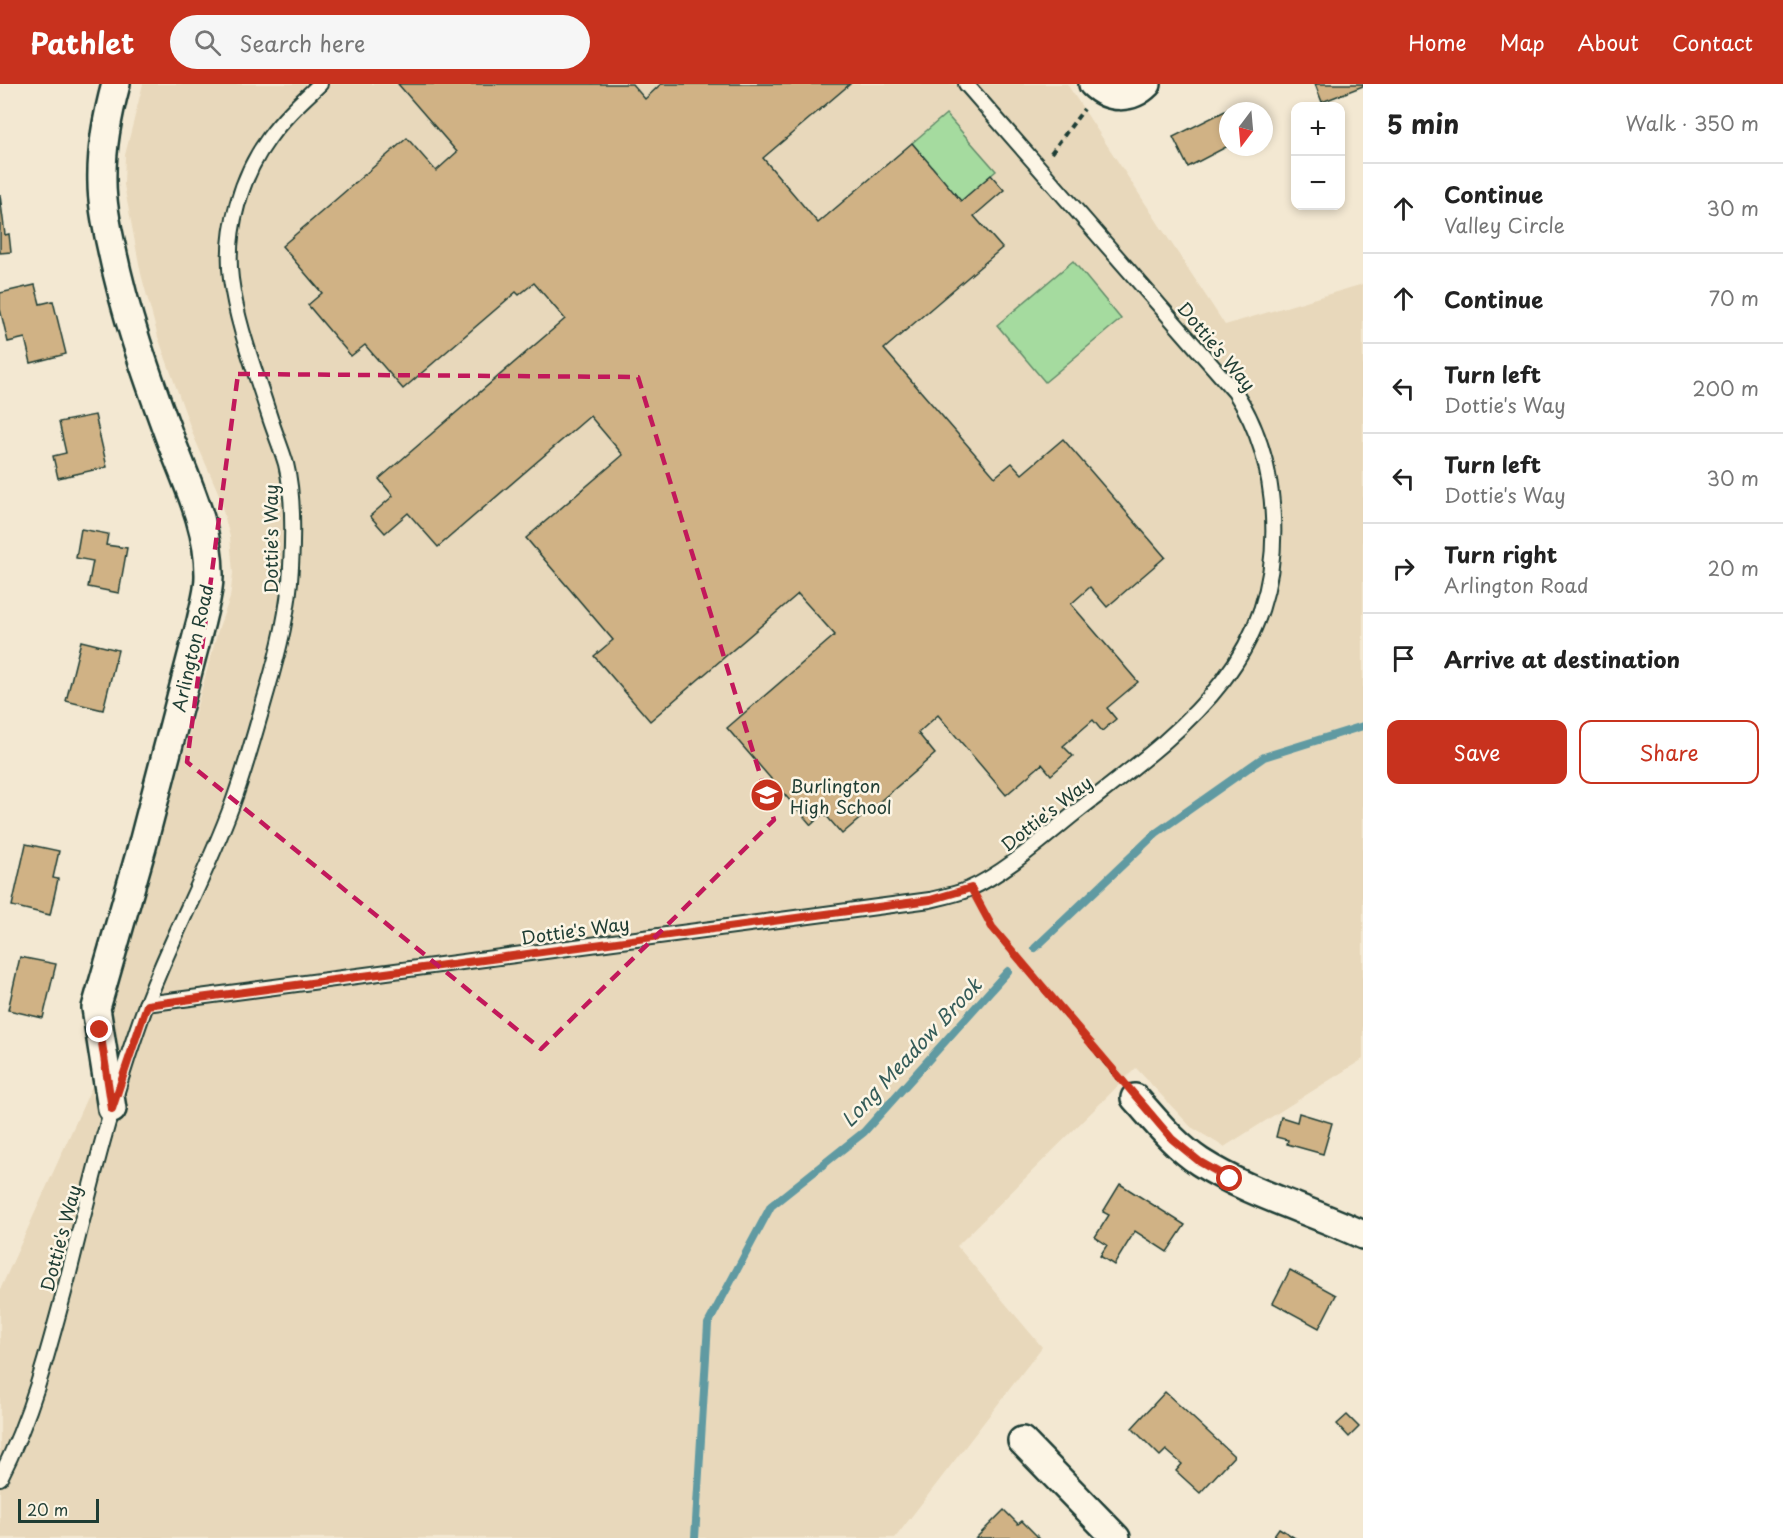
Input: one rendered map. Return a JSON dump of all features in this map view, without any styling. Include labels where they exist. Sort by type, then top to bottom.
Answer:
[{"type":"street","name":"Arlington Road","points":[[112,1109],[96,1008],[142,847],[207,598],[209,577],[206,545],[197,509],[131,328],[108,234],[102,186],[102,162],[108,111],[116,84]]},
{"type":"street","points":[[1096,87],[1113,95],[1128,95],[1142,89],[1147,84]]},
{"type":"street","points":[[1135,1098],[1172,1139],[1200,1162],[1230,1179],[1363,1235]]},
{"type":"street","points":[[1022,1441],[1116,1538]]},
{"type":"lane","name":"Dottie's Way","points":[[0,1478],[30,1411],[50,1349],[112,1109],[147,1005],[167,952],[232,806],[247,763],[277,658],[290,593],[291,494],[286,466],[239,319],[231,280],[231,247],[238,203],[257,157],[268,138],[290,111],[320,84]]},
{"type":"lane","name":"Dottie's Way","points":[[147,1005],[930,900],[971,888],[1002,869],[1164,744],[1200,708],[1229,675],[1245,647],[1263,604],[1271,563],[1273,535],[1271,492],[1262,451],[1245,407],[1235,392],[966,84]]},
{"type":"path","points":[[1039,168],[1096,87]]},
{"type":"path","points":[[971,888],[992,927],[1135,1098]]},
{"type":"highlighted area","points":[[238,374],[638,377],[774,820],[541,1049],[187,762]]},
{"type":"shaded area","name":"Burlington High School","points":[[143,84],[1067,84],[1225,325],[1363,284],[1363,1059],[1224,1147],[1191,1127],[1136,1068],[957,1246],[1042,1347],[895,1538],[0,1538],[0,1290],[93,1084],[100,1030],[125,963],[219,627],[230,598],[233,573],[230,537],[218,492],[194,437],[158,337],[141,274],[124,185],[125,155]]},
{"type":"green space","points":[[946,114],[996,171],[961,201],[912,143]]},
{"type":"green space","points":[[1073,261],[1121,319],[1045,382],[997,325]]},
{"type":"building","points":[[398,84],[632,84],[645,99],[661,84],[850,84],[763,158],[818,223],[912,143],[961,201],[991,175],[1004,190],[974,216],[1002,248],[884,349],[995,477],[1012,463],[1022,474],[1063,439],[1165,557],[1107,607],[1090,587],[1071,604],[1138,682],[1107,708],[1116,719],[1102,731],[1093,720],[1063,746],[1073,756],[1051,775],[1042,764],[1006,795],[938,715],[918,733],[935,754],[842,834],[824,813],[811,825],[727,728],[835,635],[798,594],[650,721],[594,656],[613,640],[526,538],[623,455],[590,416],[438,547],[408,513],[385,533],[370,516],[393,496],[379,479],[565,319],[534,283],[519,295],[516,292],[403,389],[365,345],[351,356],[308,305],[322,293],[282,246],[407,138],[436,171],[457,152]]},
{"type":"building","points":[[1315,84],[1363,84],[1363,86],[1322,102]]},
{"type":"building","points":[[1219,114],[1219,151],[1188,167],[1173,137]]},
{"type":"building","points":[[0,195],[5,235],[9,234],[11,252],[0,253]]},
{"type":"building","points":[[35,285],[40,304],[53,301],[66,354],[31,363],[25,338],[8,342],[0,309],[0,293]]},
{"type":"building","points":[[95,415],[107,467],[58,478],[53,456],[66,453],[59,422]]},
{"type":"building","points":[[81,529],[108,534],[106,545],[127,548],[119,593],[88,587],[93,561],[76,558]]},
{"type":"building","points":[[81,641],[118,650],[103,710],[66,701]]},
{"type":"building","points":[[26,844],[59,851],[53,878],[58,879],[50,915],[12,906]]},
{"type":"building","points":[[20,957],[56,964],[43,1018],[8,1010]]},
{"type":"building","points":[[1299,1113],[1332,1123],[1323,1154],[1287,1144],[1288,1140],[1276,1137],[1281,1117],[1297,1122]]},
{"type":"building","points":[[1120,1184],[1185,1225],[1167,1252],[1135,1231],[1114,1265],[1100,1256],[1107,1245],[1095,1237],[1109,1215],[1103,1212]]},
{"type":"building","points":[[1290,1270],[1336,1295],[1319,1328],[1273,1303]]},
{"type":"building","points":[[1165,1392],[1234,1456],[1200,1493],[1176,1471],[1182,1464],[1166,1450],[1160,1456],[1132,1428]]},
{"type":"building","points":[[1347,1415],[1359,1427],[1349,1437],[1337,1424]]},
{"type":"building","points":[[1004,1510],[1018,1524],[1022,1521],[1039,1538],[976,1538]]},
{"type":"building","points":[[1279,1528],[1295,1538],[1272,1538]]},
{"type":"waterway","name":"Long Meadow Brook","points":[[1035,948],[1156,833],[1264,757],[1363,726]]},
{"type":"waterway","name":"Long Meadow Brook","points":[[695,1538],[708,1324],[771,1206],[864,1132],[1008,971]]},
{"type":"place","name":"Burlington High School","points":[[767,795]]},
{"type":"route","points":[[100,1030],[112,1109],[147,1005],[930,900],[971,888],[992,927],[1135,1098],[1186,1151],[1230,1179]]}]
